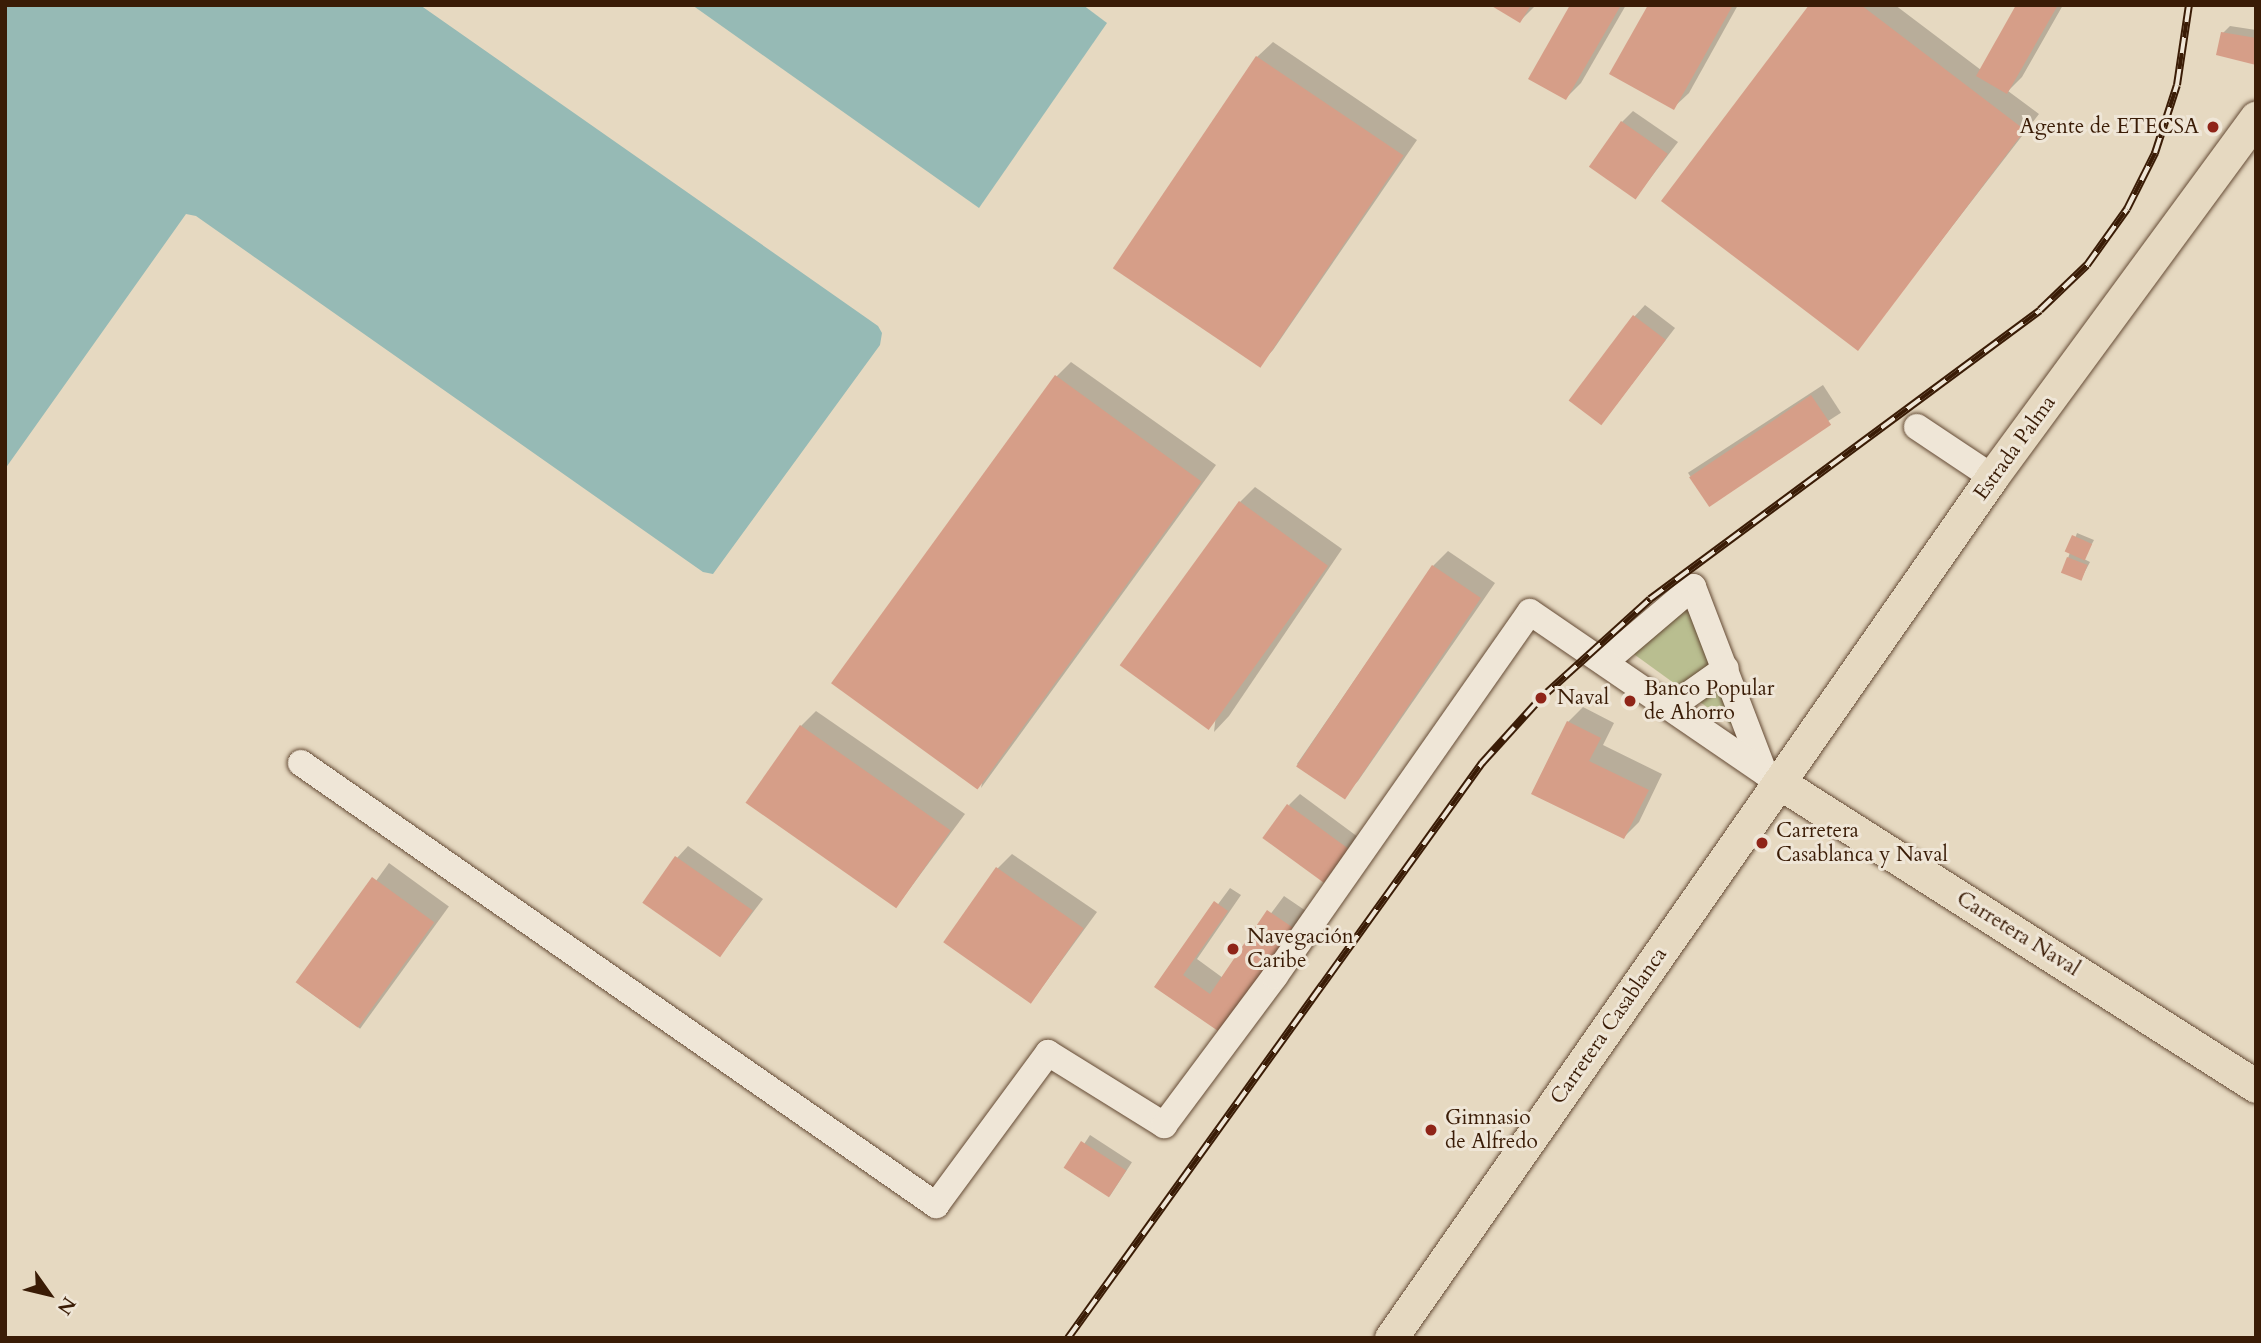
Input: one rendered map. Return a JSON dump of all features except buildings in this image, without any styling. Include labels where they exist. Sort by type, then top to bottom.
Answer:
[{"type":"main road","name":"Estrada Palma","points":[[1772,778],[2256,118]]},
{"type":"main road","name":"Carretera Naval","points":[[1772,778],[2256,1086]]},
{"type":"main road","name":"Carretera Casablanca","points":[[1391,1338],[1772,778]]},
{"type":"street","points":[[1917,426],[1993,477]]},
{"type":"street","points":[[1607,660],[1693,587],[1772,778]]},
{"type":"street","points":[[301,763],[936,1205],[1048,1053],[1164,1125],[1275,976],[1530,611],[1607,660],[1772,778]]},
{"type":"street","points":[[1671,707],[1726,668]]},
{"type":"green space","points":[[1687,606],[1740,731],[1631,652]]},
{"type":"water","points":[[5,5],[420,5],[878,326],[882,333],[880,345],[713,574],[703,572],[196,216],[186,214],[5,469]]},
{"type":"water","points":[[692,5],[1083,5],[1107,23],[979,208]]},
{"type":"railway","points":[[1068,1338],[1482,763],[1541,698],[1650,599],[2040,310],[2087,265],[2127,209],[2155,153],[2177,85],[2189,5]]},
{"type":"place","name":"Agente de ETECSA","points":[[2213,127]]},
{"type":"place","name":"Naval","points":[[1541,698]]},
{"type":"place","name":"Banco Popular de Ahorro","points":[[1630,701]]},
{"type":"place","name":"Carretera Casablanca y Naval","points":[[1762,843]]},
{"type":"place","name":"Navegación Caribe","points":[[1233,949]]},
{"type":"place","name":"Gimnasio de Alfredo","points":[[1431,1130]]}]
